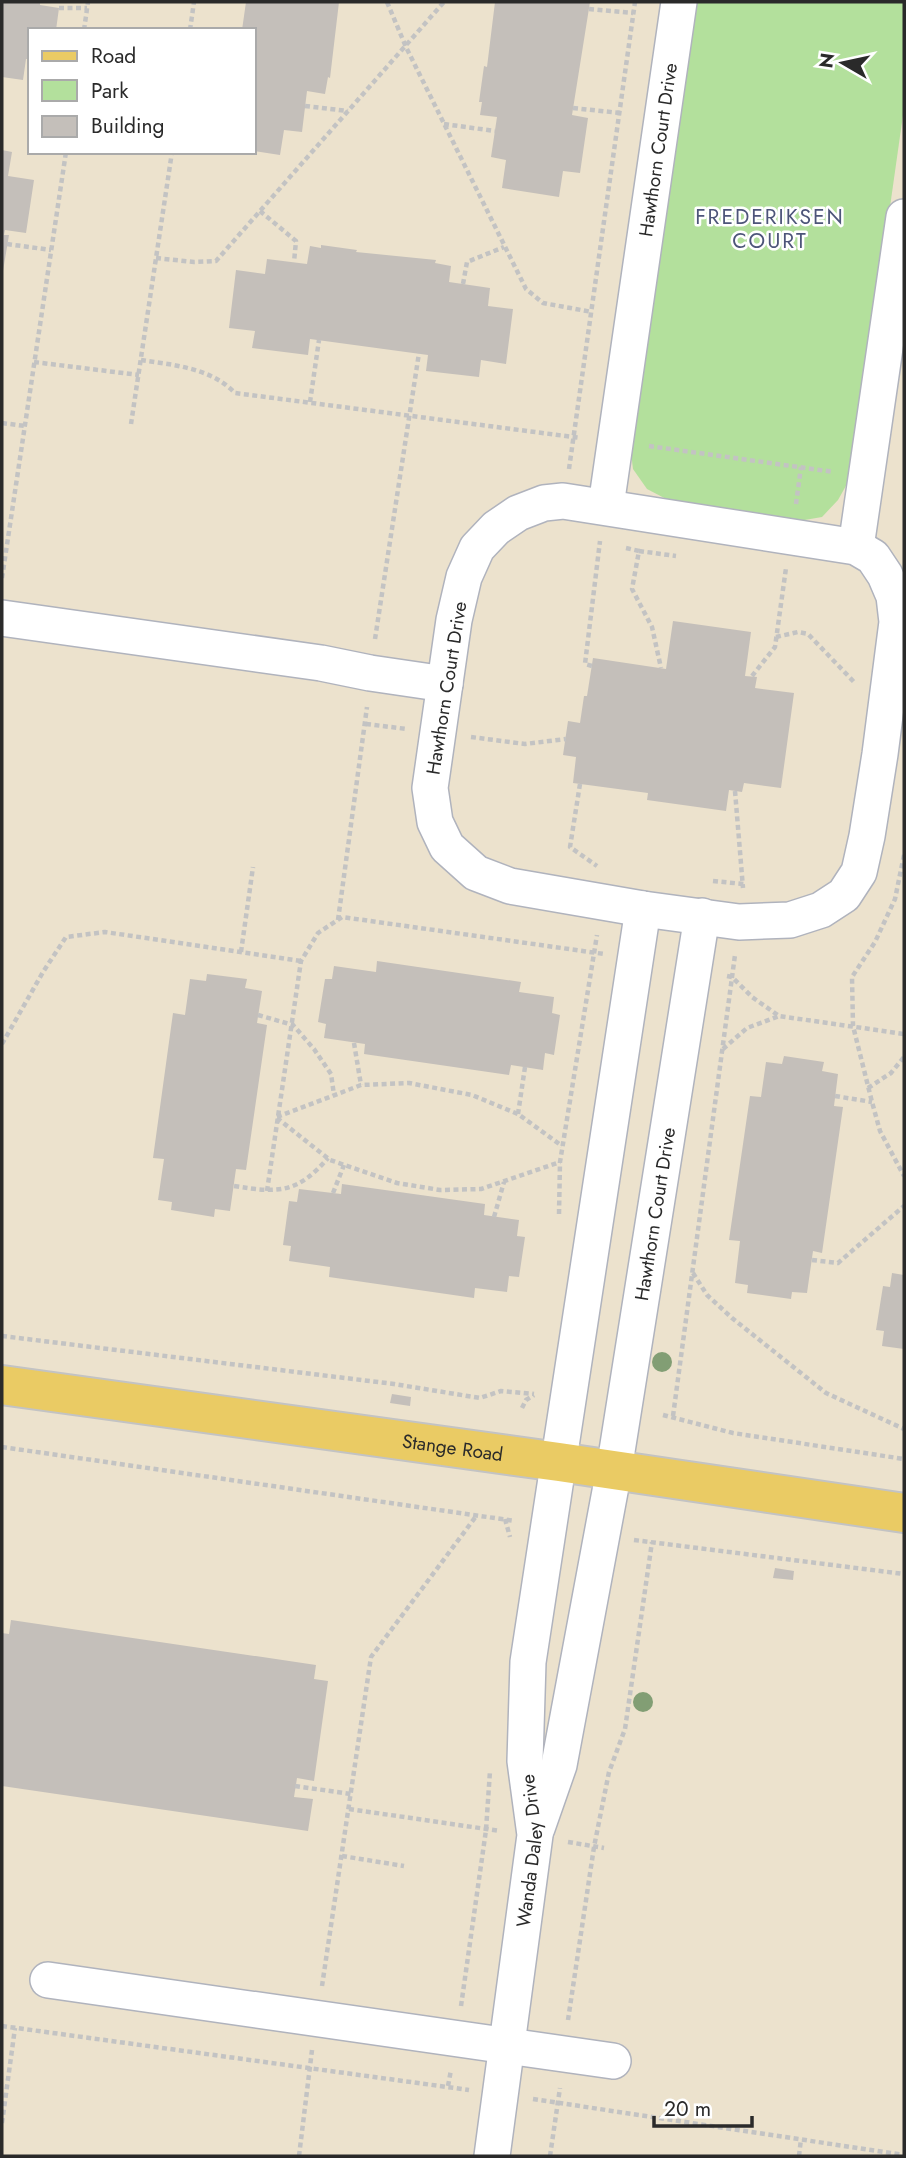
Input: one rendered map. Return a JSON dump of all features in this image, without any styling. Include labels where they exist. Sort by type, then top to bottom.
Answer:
[{"type":"main road","name":"Stange Road","points":[[2,1385],[904,1513]]},
{"type":"street","name":"Hawthorn Court Drive","points":[[606,506],[679,2]]},
{"type":"street","points":[[856,547],[904,217]]},
{"type":"street","name":"Hawthorn Court Drive","points":[[564,500],[792,537],[856,547],[873,557],[894,596],[897,622],[888,703],[867,836],[859,872],[844,895],[821,910],[790,920],[739,922],[510,886],[476,873],[447,847],[435,822],[430,788],[454,620],[464,577],[477,548],[496,528],[518,513],[544,503],[564,500]]},
{"type":"street","points":[[2,618],[321,663],[445,684]]},
{"type":"street","points":[[559,1462],[643,909]]},
{"type":"street","name":"Hawthorn Court Drive","points":[[535,1835],[559,1765],[614,1470],[702,916]]},
{"type":"street","name":"Wanda Daley Drive","points":[[492,2156],[535,1835],[525,1761],[528,1662],[559,1462]]},
{"type":"street","points":[[48,1980],[613,2061]]},
{"type":"path","points":[[84,28],[89,2]]},
{"type":"path","points":[[190,28],[194,2]]},
{"type":"path","points":[[387,2],[406,47],[526,289],[543,303],[592,312]]},
{"type":"path","points":[[156,258],[216,261],[444,2]]},
{"type":"path","points":[[59,8],[88,8]]},
{"type":"path","points":[[589,9],[634,13]]},
{"type":"path","points":[[305,106],[349,111]]},
{"type":"path","points":[[573,108],[620,113]]},
{"type":"path","points":[[444,124],[495,131]]},
{"type":"path","points":[[2,578],[66,154]]},
{"type":"path","points":[[131,424],[172,154]]},
{"type":"path","points":[[260,211],[296,241],[294,262]]},
{"type":"path","points":[[8,244],[51,250]]},
{"type":"path","points":[[463,284],[467,262],[504,247]]},
{"type":"path","points":[[310,402],[319,340]]},
{"type":"path","points":[[410,415],[419,353]]},
{"type":"path","points":[[141,360],[186,367],[224,381],[235,393],[867,477]]},
{"type":"path","points":[[34,362],[139,375]]},
{"type":"path","points":[[2,423],[25,426]]},
{"type":"path","points":[[752,677],[775,647],[802,467]]},
{"type":"path","points":[[614,545],[639,551],[632,589],[652,627],[661,668]]},
{"type":"path","points":[[776,637],[798,632],[808,634],[869,697],[888,703]]},
{"type":"path","points":[[559,1221],[560,1163],[607,872],[570,847],[580,784]]},
{"type":"path","points":[[673,1416],[744,884],[735,791]]},
{"type":"path","points":[[904,855],[895,900],[875,942],[852,976],[853,1026],[868,1088],[880,1131],[904,1176]]},
{"type":"path","points":[[240,952],[253,867]]},
{"type":"path","points":[[267,1191],[301,961],[318,933],[342,917],[635,959]]},
{"type":"path","points":[[2,1044],[66,937],[105,932],[301,961]]},
{"type":"path","points":[[693,970],[732,977],[752,997],[779,1016],[904,1034]]},
{"type":"path","points":[[258,1015],[293,1025],[331,1074],[334,1095]]},
{"type":"path","points":[[722,1050],[747,1028],[779,1016]]},
{"type":"path","points":[[354,1042],[361,1085]]},
{"type":"path","points":[[868,1088],[891,1073],[904,1057]]},
{"type":"path","points":[[518,1114],[525,1067]]},
{"type":"path","points":[[276,1118],[361,1085],[409,1083],[472,1095],[518,1114],[563,1147]]},
{"type":"path","points":[[835,1096],[872,1102]]},
{"type":"path","points":[[276,1118],[328,1158],[397,1183],[440,1190],[481,1189],[560,1163]]},
{"type":"path","points":[[234,1186],[267,1191],[287,1189],[313,1176],[328,1158]]},
{"type":"path","points":[[333,1194],[344,1165]]},
{"type":"path","points":[[494,1217],[504,1182]]},
{"type":"path","points":[[812,1260],[838,1263],[904,1206]]},
{"type":"path","points":[[692,1273],[707,1295],[732,1318],[826,1393],[904,1429]]},
{"type":"path","points":[[2,1336],[394,1384],[480,1398],[501,1391],[542,1396]]},
{"type":"path","points":[[522,1408],[526,1400],[535,1394],[537,1381]]},
{"type":"path","points":[[663,1415],[733,1433],[904,1459]]},
{"type":"path","points":[[2,1447],[505,1520],[512,1546]]},
{"type":"path","points":[[299,2156],[371,1657],[477,1515]]},
{"type":"path","points":[[636,1541],[904,1574]]},
{"type":"path","points":[[550,2156],[594,1847],[609,1772],[625,1729],[652,1542]]},
{"type":"path","points":[[448,2086],[486,1830],[490,1764]]},
{"type":"path","points":[[295,1786],[351,1794]]},
{"type":"path","points":[[349,1809],[535,1835],[604,1849]]},
{"type":"path","points":[[342,1856],[404,1866]]},
{"type":"path","points":[[2,2026],[448,2086],[500,2096],[559,2102],[904,2155]]},
{"type":"path","points":[[2,2123],[15,2028]]},
{"type":"path","points":[[799,2156],[801,2139]]},
{"type":"shaded area","points":[[2,2],[904,2],[904,2156],[2,2156]]},
{"type":"green space","points":[[693,2],[904,2],[904,108],[852,475],[838,500],[822,517],[793,522],[672,502],[647,489],[633,469],[630,444]]},
{"type":"building","points":[[2,2],[40,2],[40,5],[59,8],[56,28],[28,28],[28,59],[23,80],[2,77]]},
{"type":"building","points":[[246,2],[339,2],[330,78],[328,77],[325,94],[307,91],[302,132],[284,130],[280,155],[256,151],[256,28],[242,28]]},
{"type":"building","points":[[495,2],[590,2],[572,115],[588,118],[580,173],[563,171],[559,197],[502,188],[506,160],[491,157],[497,117],[480,115],[482,102],[479,102],[484,66],[487,67]]},
{"type":"building","points":[[2,150],[12,152],[8,176],[34,180],[26,233],[5,230],[4,235],[9,235],[3,271]]},
{"type":"building","points":[[321,245],[357,250],[356,252],[436,260],[435,263],[451,266],[449,282],[490,288],[488,306],[513,309],[506,364],[481,360],[479,377],[426,371],[428,355],[310,339],[308,355],[252,348],[255,331],[229,328],[236,270],[265,274],[267,259],[307,264],[310,246],[321,248]]},
{"type":"building","points":[[673,621],[751,632],[745,676],[757,677],[755,688],[794,693],[781,788],[744,783],[742,792],[729,790],[726,811],[647,800],[648,793],[573,783],[576,757],[563,755],[568,721],[580,723],[593,658],[666,669]]},
{"type":"building","points":[[377,961],[521,982],[519,992],[554,997],[552,1013],[560,1015],[554,1055],[545,1053],[543,1070],[511,1065],[509,1075],[364,1054],[365,1044],[324,1038],[326,1024],[318,1022],[325,979],[332,979],[334,966],[376,972]]},
{"type":"building","points":[[207,974],[247,979],[245,988],[262,991],[257,1023],[267,1025],[246,1170],[236,1169],[230,1211],[215,1209],[214,1217],[171,1210],[172,1202],[158,1200],[164,1159],[153,1158],[173,1013],[185,1015],[190,979],[206,981]]},
{"type":"building","points":[[784,1056],[824,1062],[822,1071],[838,1074],[834,1106],[843,1107],[822,1253],[813,1251],[807,1293],[792,1292],[791,1299],[747,1293],[748,1285],[735,1283],[740,1241],[729,1240],[750,1096],[761,1097],[766,1062],[782,1064]]},
{"type":"building","points":[[342,1184],[485,1204],[484,1215],[519,1220],[517,1236],[525,1237],[519,1277],[509,1276],[507,1292],[475,1288],[474,1298],[329,1277],[330,1267],[289,1261],[291,1246],[283,1245],[289,1201],[297,1202],[299,1189],[341,1194]]},
{"type":"building","points":[[892,1273],[904,1275],[904,1349],[882,1346],[884,1331],[876,1330],[883,1286],[890,1287]]},
{"type":"building","points":[[392,1394],[411,1397],[410,1406],[390,1403]]},
{"type":"building","points":[[775,1568],[794,1571],[793,1580],[773,1578]]},
{"type":"building","points":[[11,1620],[316,1665],[314,1679],[328,1681],[314,1781],[297,1778],[294,1797],[313,1799],[308,1831],[2,1786],[2,1633],[9,1634]]},
{"type":"district","name":"FREDERIKSEN COURT","points":[[770,229]]}]
